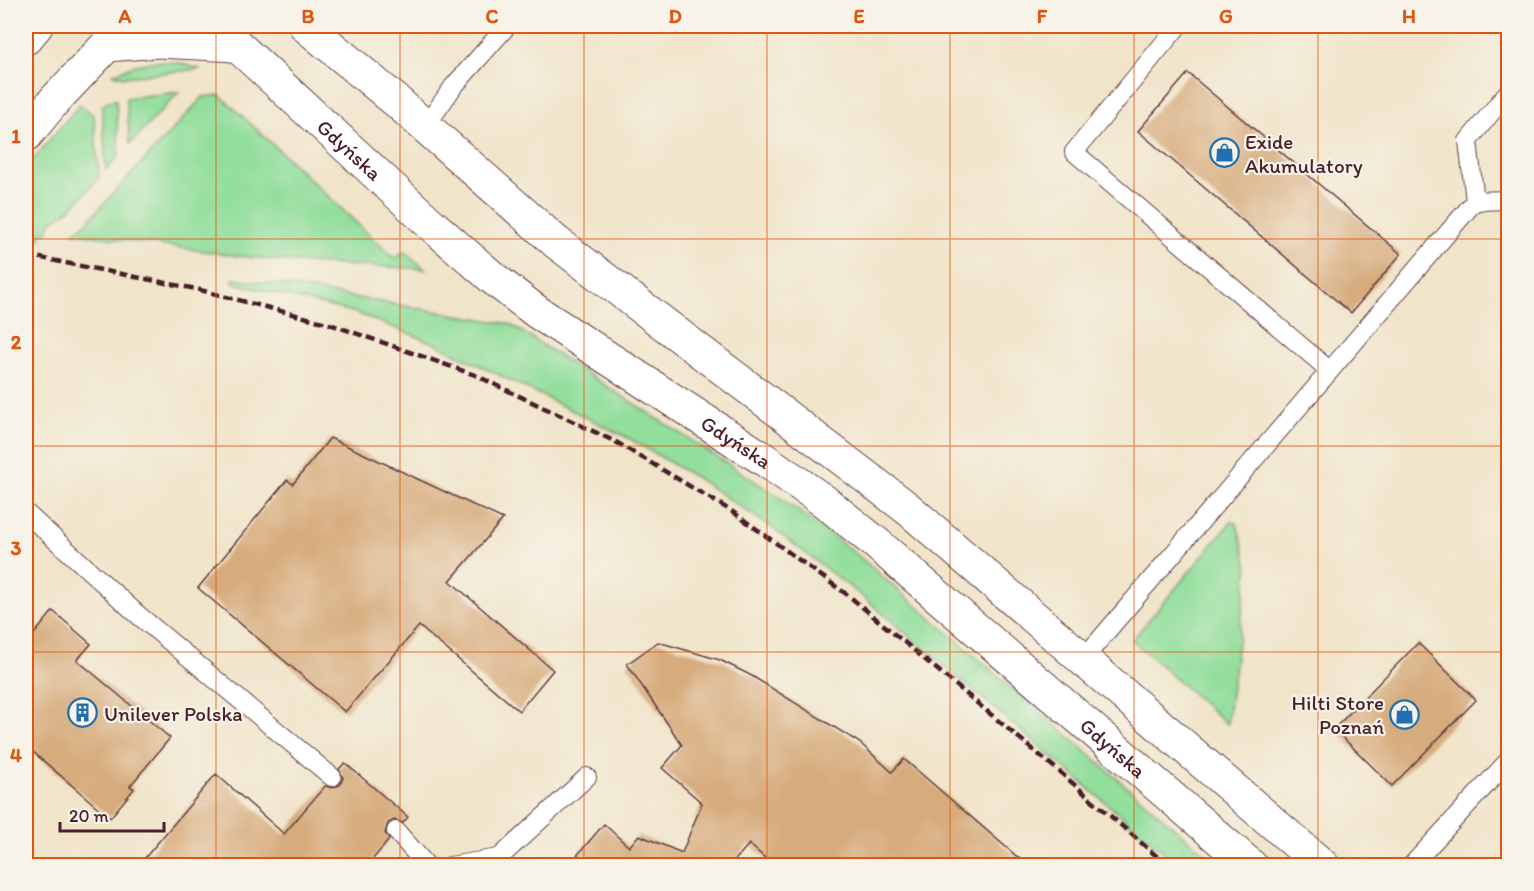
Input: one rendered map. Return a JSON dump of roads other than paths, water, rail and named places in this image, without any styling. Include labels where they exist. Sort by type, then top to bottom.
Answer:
[{"type":"main road","points":[[26,38],[36,26]]},
{"type":"main road","points":[[306,26],[395,100],[556,242],[907,507],[1323,866]]},
{"type":"main road","points":[[330,26],[395,100]]},
{"type":"main road","points":[[26,135],[54,101],[116,35],[158,40],[227,35]]},
{"type":"main road","name":"Gdyńska","points":[[227,35],[433,226],[494,279],[537,312],[824,501],[894,558],[1251,866]]},
{"type":"lane","points":[[425,127],[453,87],[507,26]]},
{"type":"lane","points":[[1178,26],[1074,152],[1329,370]]},
{"type":"lane","points":[[1084,658],[1475,201],[1468,141],[1509,92]]},
{"type":"lane","points":[[1475,201],[1509,200]]},
{"type":"lane","points":[[26,513],[137,614],[332,777]]},
{"type":"lane","points":[[1411,866],[1509,761]]},
{"type":"lane","points":[[450,866],[499,858],[587,777]]},
{"type":"lane","points":[[396,831],[426,866]]},
{"type":"railway","points":[[26,255],[196,289],[327,323],[475,375],[616,442],[733,512],[849,596],[1061,773],[1168,866]]},
{"type":"place","name":"Exide Akumulatory","points":[[1224,153]]},
{"type":"place","name":"Unilever Polska","points":[[83,713]]},
{"type":"place","name":"Hilti Store Poznań","points":[[1405,714]]}]
